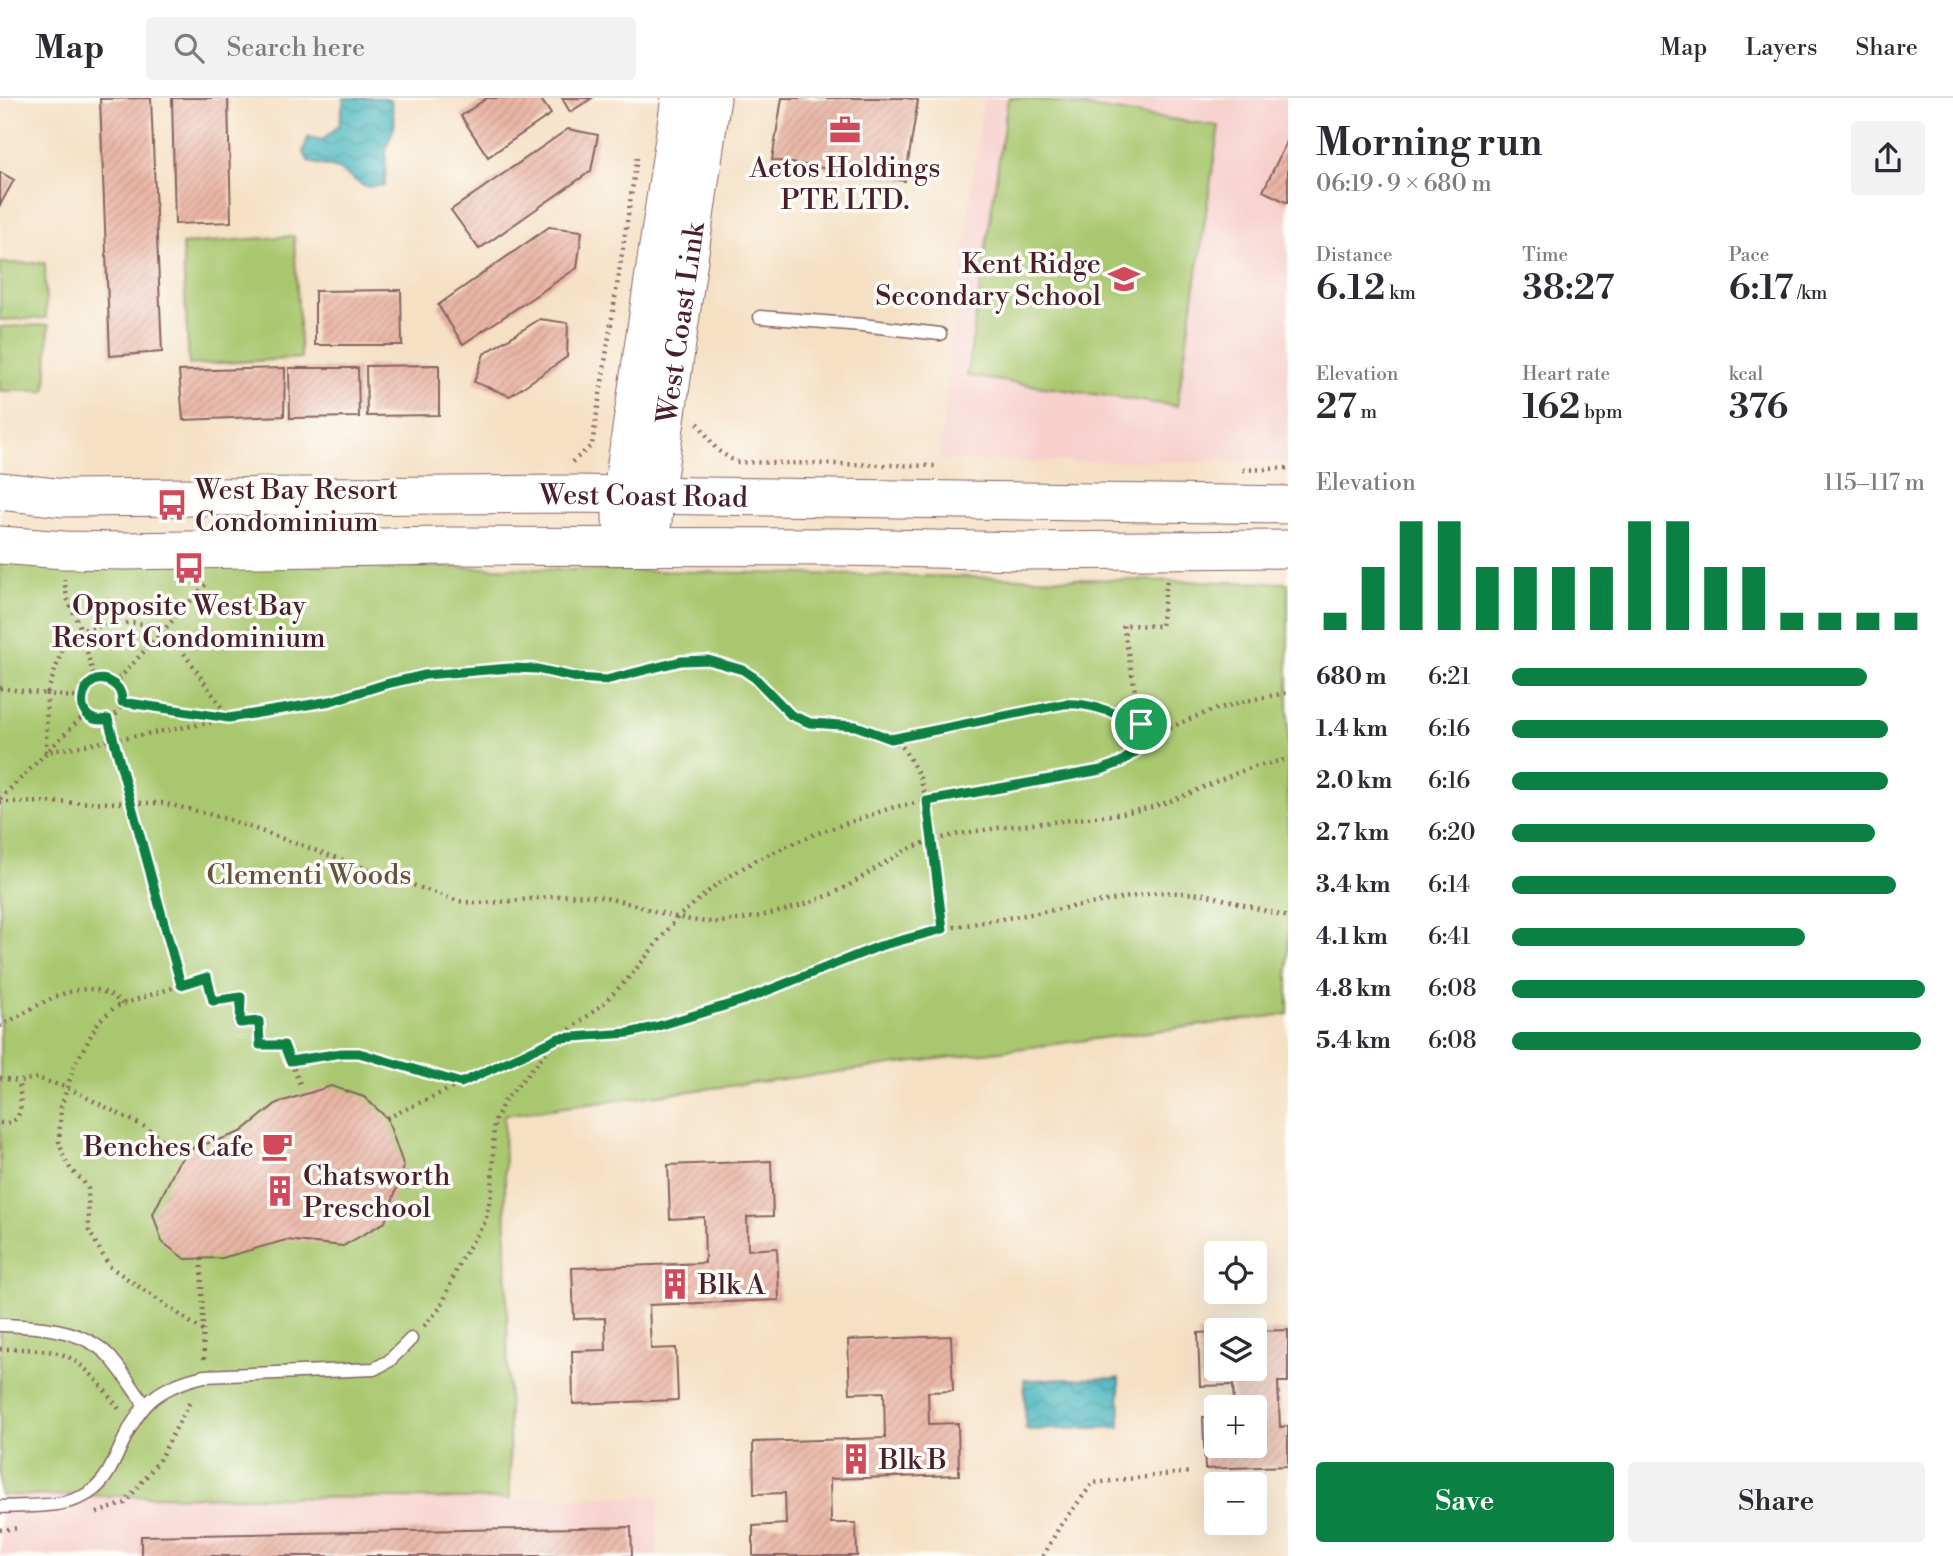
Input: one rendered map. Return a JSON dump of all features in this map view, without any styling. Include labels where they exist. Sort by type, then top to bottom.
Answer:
[{"type":"main road","name":"West Coast Link","points":[[636,547],[638,497],[680,98]]},
{"type":"main road","name":"West Coast Link","points":[[638,497],[712,98]]},
{"type":"main road","name":"West Coast Road","points":[[0,491],[64,498],[572,495],[1288,505]]},
{"type":"main road","name":"West Coast Road","points":[[0,545],[113,551],[636,547],[843,547],[1023,551],[1288,549]]},
{"type":"lane","points":[[760,317],[862,324],[940,334]]},
{"type":"lane","points":[[0,1325],[35,1326],[65,1332],[90,1342],[108,1355],[145,1405]]},
{"type":"lane","points":[[0,1507],[66,1502],[87,1494],[104,1481],[131,1424],[145,1405],[179,1382],[204,1377],[374,1369],[388,1361],[411,1339]]},
{"type":"path","points":[[578,458],[592,444],[638,151]]},
{"type":"path","points":[[64,571],[67,598],[81,629],[95,681]]},
{"type":"path","points":[[114,684],[216,573]]},
{"type":"path","points":[[1141,724],[1124,625],[1161,625],[1167,575]]},
{"type":"path","points":[[46,752],[47,694],[64,644],[81,629],[131,623],[150,625],[163,630],[179,646],[229,718]]},
{"type":"path","points":[[46,752],[331,701],[425,675],[511,668],[537,669],[586,679],[606,680],[681,661],[708,660],[733,666],[749,674],[791,715],[810,723],[856,726],[891,739],[903,748],[911,760],[927,801],[943,929]]},
{"type":"path","points":[[103,680],[114,684],[120,690],[122,702],[119,711],[108,719],[94,719],[82,705],[84,690],[95,681],[103,680]]},
{"type":"path","points":[[0,688],[82,698]]},
{"type":"path","points":[[411,1339],[441,1307],[460,1261],[485,1222],[491,1200],[494,1122],[499,1109],[513,1089],[559,1038],[603,1004],[632,974],[678,917],[716,884],[756,860],[815,834],[894,807],[1101,770],[1121,762],[1163,732],[1252,698],[1288,693]]},
{"type":"path","points":[[122,702],[229,718]]},
{"type":"path","points":[[891,739],[1080,703],[1094,705],[1163,732]]},
{"type":"path","points":[[0,801],[86,712]]},
{"type":"path","points":[[108,719],[181,985]]},
{"type":"path","points":[[0,801],[162,803],[227,819],[458,901],[478,904],[562,896],[598,897],[636,904],[701,923],[758,917],[811,901],[845,888],[902,852],[933,840],[1001,827],[1110,815],[1144,808],[1168,802],[1240,771],[1288,759]]},
{"type":"path","points":[[387,1118],[559,1038],[629,1033],[655,1027],[744,1000],[880,946],[943,929],[1159,892],[1206,894],[1288,917]]},
{"type":"path","points":[[203,1331],[109,1266],[93,1241],[88,1223],[88,1189],[72,1170],[59,1141],[61,1107],[74,1066],[99,1021],[114,1008],[207,977],[213,1001],[241,997],[240,1023],[259,1021],[260,1045],[284,1045],[300,1084]]},
{"type":"path","points":[[0,1026],[48,999],[79,990],[96,989],[111,994],[122,1004]]},
{"type":"path","points":[[290,1061],[359,1053],[461,1083]]},
{"type":"path","points":[[0,1078],[19,1081],[37,1078],[68,1088],[145,1126],[184,1156]]},
{"type":"path","points":[[0,1123],[11,1123],[18,1118],[21,1111],[19,1081]]},
{"type":"path","points":[[93,1514],[125,1503],[158,1462],[204,1377],[201,1259]]},
{"type":"path","points":[[0,1349],[30,1349],[68,1356],[97,1380],[131,1424]]},
{"type":"path","points":[[1043,1556],[1060,1526],[1093,1483],[1189,1472]]},
{"type":"shaded area","name":"Kent Ridge Secondary School","points":[[983,98],[1288,98],[1288,462],[938,461]]},
{"type":"shaded area","points":[[0,1495],[510,1499],[658,1496],[657,1556],[0,1556]]},
{"type":"green space","points":[[1008,98],[1027,98],[1219,126],[1177,406],[967,376]]},
{"type":"green space","points":[[294,236],[301,358],[189,365],[182,244]]},
{"type":"green space","points":[[0,263],[45,263],[46,318],[0,320]]},
{"type":"green space","points":[[49,325],[46,391],[0,391],[0,327]]},
{"type":"green space","name":"Clementi Woods","points":[[0,556],[125,561],[1288,583],[1288,1014],[504,1115],[510,1499],[0,1495]]},
{"type":"water","points":[[344,98],[383,98],[391,101],[395,125],[386,148],[385,185],[365,187],[338,169],[309,162],[303,152],[308,137],[323,140],[339,125]]},
{"type":"water","points":[[1119,1378],[1120,1427],[1026,1430],[1024,1380]]},
{"type":"building","points":[[151,98],[162,352],[110,356],[100,99]]},
{"type":"building","points":[[172,98],[228,98],[231,222],[175,224]]},
{"type":"building","points":[[487,98],[540,98],[551,114],[488,157],[461,116]]},
{"type":"building","points":[[562,98],[592,98],[570,112]]},
{"type":"building","name":"Aetos Holdings PTE LTD.","points":[[782,98],[918,100],[905,181],[772,160]]},
{"type":"building","points":[[568,129],[598,135],[591,171],[479,249],[451,210]]},
{"type":"building","points":[[1288,139],[1288,203],[1263,191]]},
{"type":"building","points":[[0,172],[14,180],[0,205]]},
{"type":"building","points":[[549,227],[582,231],[577,268],[463,344],[438,305]]},
{"type":"building","points":[[401,290],[402,345],[315,345],[315,291]]},
{"type":"building","points":[[540,319],[568,323],[567,357],[510,396],[474,382],[484,354]]},
{"type":"building","points":[[439,365],[439,415],[367,416],[366,366]]},
{"type":"building","points":[[285,368],[284,416],[183,420],[179,371]]},
{"type":"building","points":[[289,368],[358,368],[359,417],[290,418]]},
{"type":"building","name":"Chatsworth Preschool","points":[[331,1086],[364,1097],[387,1118],[404,1167],[385,1222],[343,1246],[286,1240],[222,1258],[185,1259],[162,1242],[153,1214],[178,1163],[195,1146],[241,1132],[277,1103]]},
{"type":"building","name":"Blk A","points":[[771,1161],[773,1216],[747,1217],[748,1250],[777,1248],[779,1300],[649,1305],[651,1349],[676,1348],[678,1400],[573,1404],[572,1351],[606,1350],[605,1318],[574,1319],[572,1268],[705,1263],[704,1217],[670,1219],[668,1165]]},
{"type":"building","points":[[1288,1330],[1288,1382],[1278,1382],[1280,1427],[1288,1426],[1288,1466],[1205,1469],[1205,1458],[1267,1458],[1267,1395],[1233,1395],[1233,1385],[1200,1386],[1198,1333],[1204,1333],[1204,1381],[1267,1381],[1267,1331]]},
{"type":"building","name":"Blk B","points":[[951,1336],[953,1391],[928,1392],[929,1424],[958,1423],[959,1475],[830,1479],[831,1523],[856,1523],[857,1556],[753,1556],[753,1526],[786,1524],[785,1493],[754,1494],[753,1442],[885,1438],[884,1392],[850,1393],[848,1340]]},
{"type":"building","points":[[631,1527],[632,1556],[141,1556],[141,1536]]},
{"type":"place","name":"Aetos Holdings PTE LTD.","points":[[845,130]]},
{"type":"place","name":"Kent Ridge Secondary School","points":[[1124,279]]},
{"type":"place","name":"West Bay Resort Condominium","points":[[172,505]]},
{"type":"place","name":"Opposite West Bay Resort Condominium","points":[[189,568]]},
{"type":"place","name":"Benches Cafe","points":[[277,1146]]},
{"type":"place","name":"Chatsworth Preschool","points":[[280,1191]]},
{"type":"place","name":"Blk A","points":[[675,1284]]},
{"type":"place","name":"Blk B","points":[[856,1459]]},
{"type":"route","points":[[708,660],[743,670],[766,688],[791,715],[810,723],[856,726],[891,739],[1080,703],[1094,705],[1141,724],[1163,732],[1115,766],[927,801],[943,929],[880,946],[744,1000],[655,1027],[629,1033],[559,1038],[461,1083],[359,1053],[290,1061],[284,1045],[260,1045],[259,1021],[240,1023],[241,997],[213,1001],[207,977],[181,985],[108,719],[91,717],[84,709],[82,701],[84,690],[89,685],[103,680],[111,682],[120,690],[122,702],[229,718],[331,701],[425,675],[511,668],[537,669],[578,678],[606,680],[621,678],[663,664],[708,660]]}]
